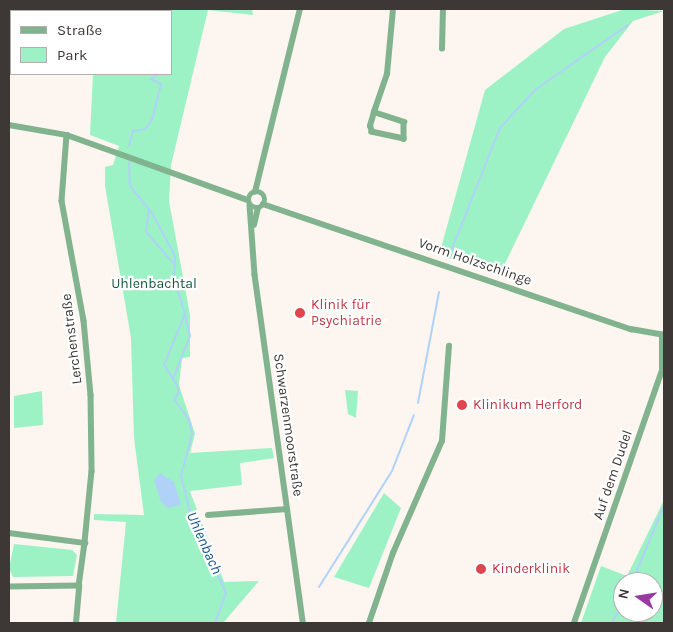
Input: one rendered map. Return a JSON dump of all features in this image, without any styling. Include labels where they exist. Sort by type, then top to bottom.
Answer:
[{"type":"street","name":"Schwarzenmoorstraße","points":[[253,230],[261,206],[258,193],[261,176],[300,9]]},
{"type":"street","points":[[374,112],[404,122],[404,139],[372,132],[374,112],[387,74],[393,9]]},
{"type":"street","points":[[442,49],[443,9]]},
{"type":"street","points":[[9,125],[67,135],[233,192],[249,202],[261,206]]},
{"type":"street","name":"Lerchenstraße","points":[[67,135],[61,194],[84,322],[91,395],[85,543],[76,623]]},
{"type":"street","points":[[233,192],[258,193]]},
{"type":"street","name":"Schwarzenmoorstraße","points":[[258,193],[249,202],[253,230],[255,275],[303,623]]},
{"type":"street","name":"Vorm Holzschlinge","points":[[258,193],[281,208]]},
{"type":"street","name":"Vorm Holzschlinge","points":[[261,206],[281,208],[631,329],[663,335]]},
{"type":"street","name":"Auf dem Dudel","points":[[574,623],[662,371],[663,335]]},
{"type":"street","points":[[369,623],[393,552],[442,441],[450,346]]},
{"type":"street","points":[[208,515],[287,509]]},
{"type":"street","points":[[9,533],[85,543]]},
{"type":"street","points":[[9,587],[80,586]]},
{"type":"green space","name":"Uhlenbachtal","points":[[39,9],[252,9],[253,15],[208,10],[171,165],[169,201],[190,315],[190,357],[182,358],[179,385],[195,434],[190,453],[272,448],[274,458],[240,463],[242,485],[190,491],[224,582],[259,581],[223,623],[116,623],[126,522],[94,520],[94,514],[144,515],[134,438],[131,338],[105,186],[105,167],[113,165],[119,146],[90,135],[93,75],[172,75],[172,10]]},
{"type":"green space","points":[[625,9],[664,11],[633,21],[605,57],[499,276],[439,255],[485,90],[564,29]]},
{"type":"green space","points":[[345,390],[358,391],[356,418],[348,414]]},
{"type":"green space","points":[[42,391],[43,425],[14,428],[14,396]]},
{"type":"green space","points":[[384,493],[401,508],[369,588],[334,577]]},
{"type":"green space","points":[[664,500],[664,623],[581,623],[601,566],[617,572],[613,572],[613,622],[663,622],[663,572],[629,572]]},
{"type":"green space","points":[[14,544],[72,550],[77,555],[73,576],[13,577],[9,569]]},
{"type":"water","points":[[160,473],[174,482],[181,505],[167,508],[161,502],[154,480]]},
{"type":"waterway","points":[[452,249],[500,128],[535,90],[628,25]]},
{"type":"waterway","name":"Uhlenbach","points":[[129,145],[133,131],[145,129],[152,120],[161,84],[151,79],[156,75]]},
{"type":"waterway","name":"Uhlenbach","points":[[129,162],[130,186],[152,213],[175,256],[174,280],[185,314],[164,365],[177,385],[179,393],[174,399],[189,420],[192,434],[181,476],[193,524],[226,593],[215,623]]},
{"type":"waterway","points":[[149,210],[146,232],[175,265]]},
{"type":"waterway","points":[[418,403],[439,292]]},
{"type":"waterway","name":"Uhlenbach","points":[[173,379],[190,336],[185,314]]},
{"type":"waterway","points":[[319,587],[392,471],[414,415]]},
{"type":"waterway","points":[[636,572],[664,506]]},
{"type":"place","name":"Klinik für Psychiatrie","points":[[300,313]]},
{"type":"place","name":"Klinikum Herford","points":[[462,405]]},
{"type":"place","name":"Kinderklinik","points":[[481,569]]}]
